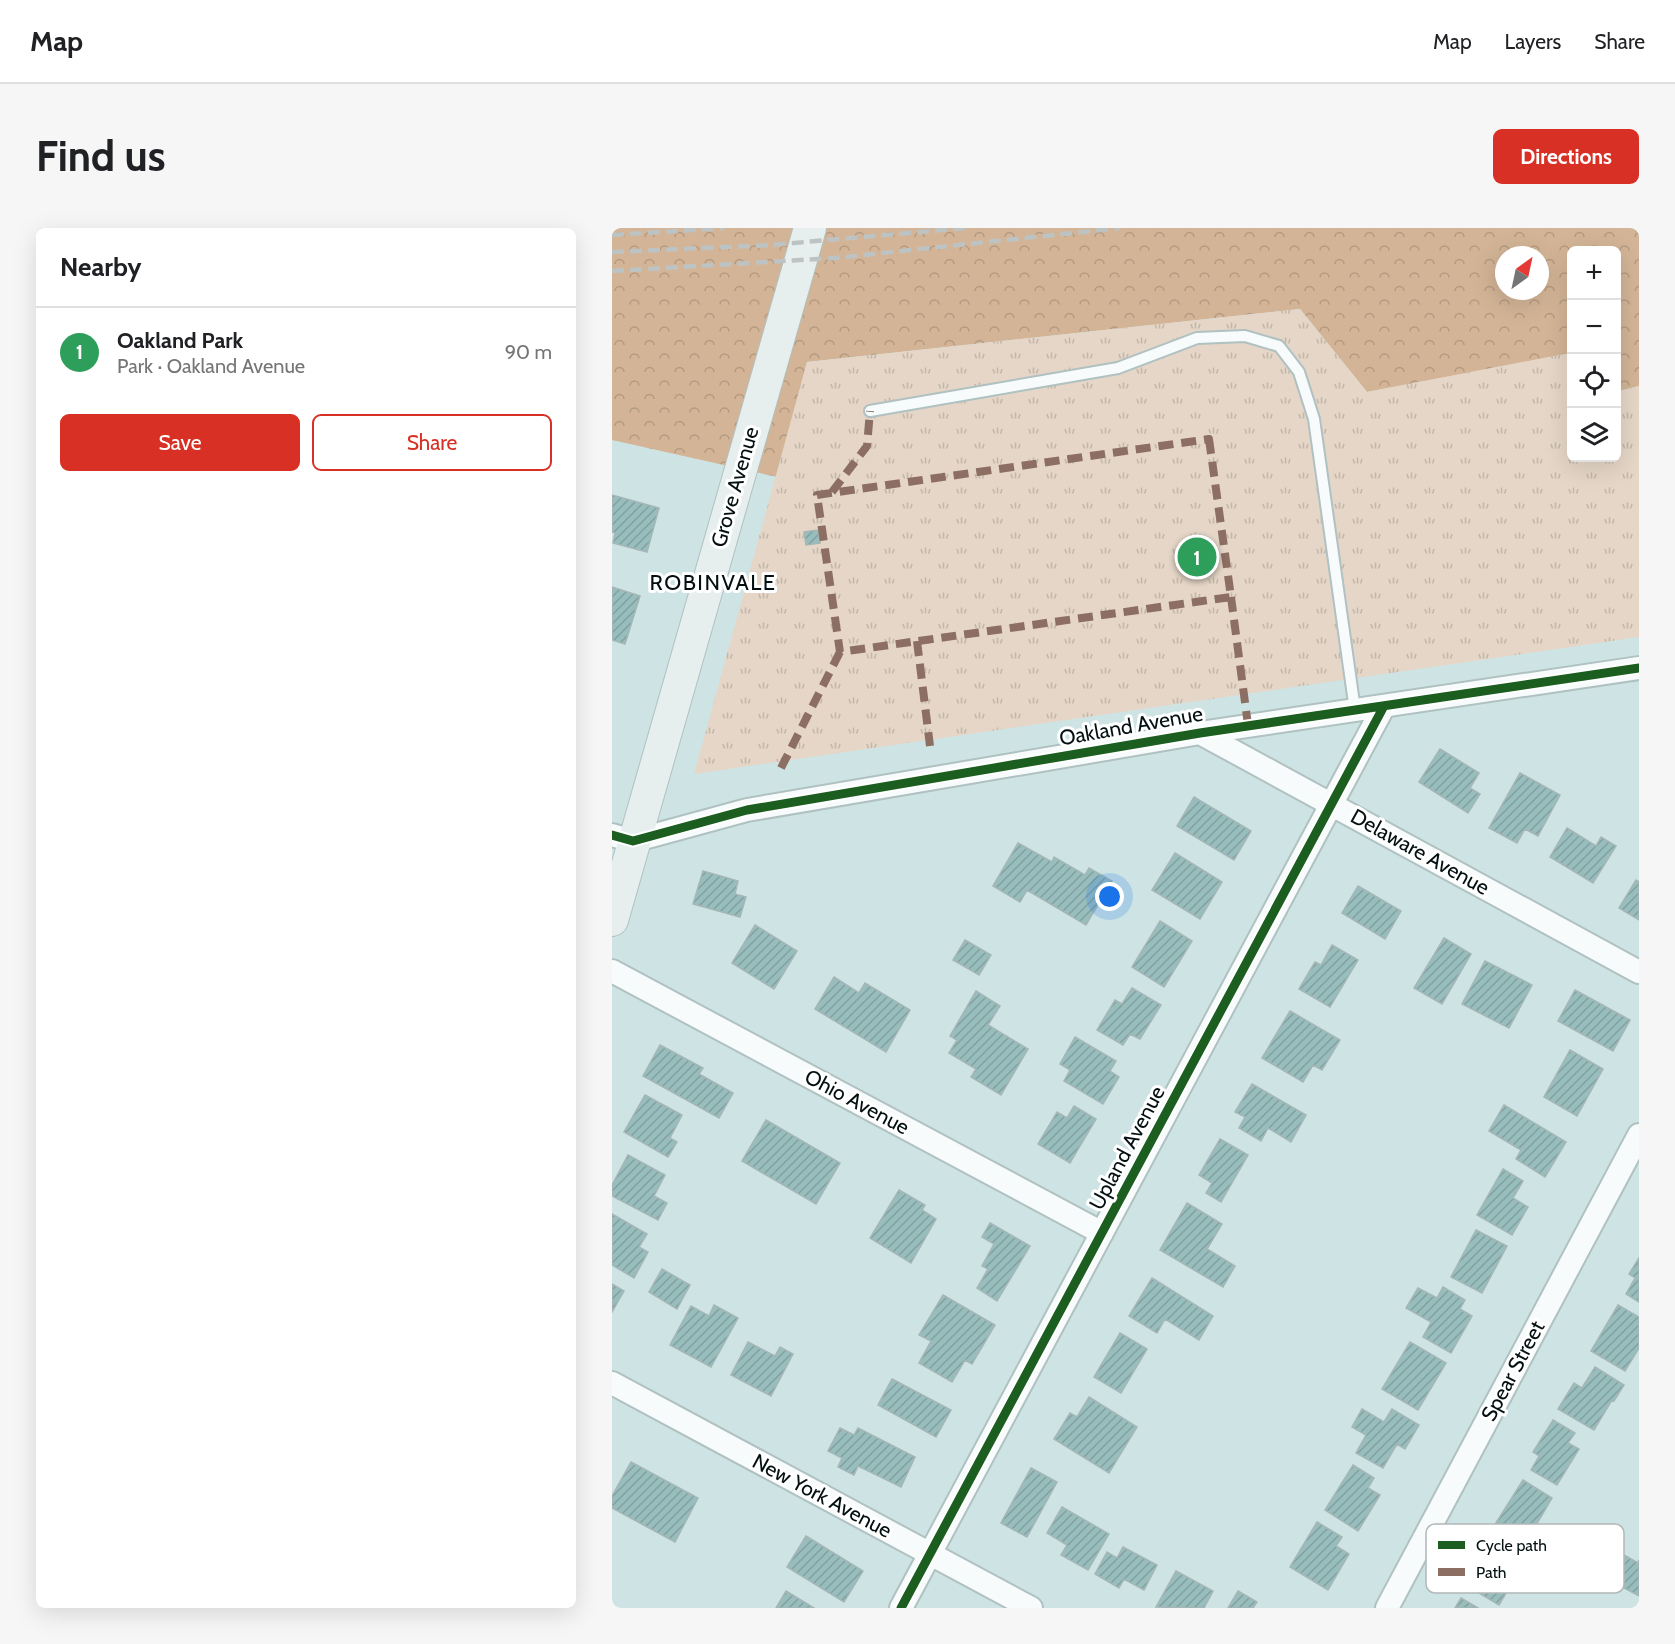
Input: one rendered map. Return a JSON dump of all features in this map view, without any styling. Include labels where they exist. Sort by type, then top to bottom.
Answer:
[{"type":"street","name":"Grove Avenue","points":[[612,920],[623,838],[810,228]]},
{"type":"street","name":"Oakland Avenue","points":[[623,838],[747,810],[1200,733],[1639,668]]},
{"type":"street","name":"Upland Avenue","points":[[901,1608],[1384,706]]},
{"type":"street","name":"Delaware Avenue","points":[[1200,733],[1639,972]]},
{"type":"street","name":"Ohio Avenue","points":[[612,971],[1102,1233]]},
{"type":"street","name":"Spear Street","points":[[1432,1524],[1639,1135]]},
{"type":"street","name":"New York Avenue","points":[[612,1383],[1031,1608]]},
{"type":"street","name":"Spear Street","points":[[1387,1608],[1426,1535]]},
{"type":"lane","points":[[870,411],[1118,368],[1197,338],[1245,336],[1279,346],[1299,372],[1314,419],[1355,710]]},
{"type":"green space","points":[[612,228],[1639,228],[1639,386],[1621,390],[1621,246],[1567,246],[1567,354],[1367,392],[1300,309],[807,362],[777,477],[612,440]]},
{"type":"green space","points":[[1300,309],[1367,392],[1567,353],[1567,462],[1621,462],[1621,390],[1639,386],[1639,637],[694,774],[807,362]]},
{"type":"building","points":[[612,495],[659,508],[647,552],[613,543],[615,533],[612,532]]},
{"type":"building","points":[[818,530],[820,543],[806,545],[804,532]]},
{"type":"building","points":[[612,587],[640,596],[625,644],[612,640]]},
{"type":"building","points":[[1440,749],[1479,773],[1470,788],[1480,794],[1468,813],[1419,782]]},
{"type":"building","points":[[1520,773],[1560,795],[1538,836],[1525,829],[1517,843],[1489,828]]},
{"type":"building","points":[[1194,797],[1251,831],[1234,860],[1177,826]]},
{"type":"building","points":[[1567,828],[1596,846],[1601,837],[1616,846],[1593,883],[1550,857]]},
{"type":"building","points":[[1018,843],[1052,862],[1054,857],[1085,875],[1089,868],[1112,881],[1086,925],[1027,890],[1020,902],[993,886]]},
{"type":"building","points":[[1175,853],[1222,882],[1200,919],[1152,890]]},
{"type":"building","points":[[703,871],[738,881],[735,894],[746,897],[740,917],[693,904]]},
{"type":"building","points":[[1636,880],[1639,882],[1639,920],[1619,908]]},
{"type":"building","points":[[1358,886],[1401,911],[1385,939],[1342,913]]},
{"type":"building","points":[[1160,921],[1192,941],[1164,987],[1132,967]]},
{"type":"building","points":[[755,925],[797,951],[774,989],[732,963]]},
{"type":"building","points":[[1444,938],[1471,954],[1442,1004],[1414,988]]},
{"type":"building","points":[[965,940],[991,955],[979,975],[953,960]]},
{"type":"building","points":[[1332,945],[1358,960],[1330,1007],[1299,989],[1315,962],[1321,965]]},
{"type":"building","points":[[1485,961],[1532,985],[1509,1028],[1462,1004]]},
{"type":"building","points":[[834,977],[859,993],[865,983],[910,1010],[886,1052],[815,1009]]},
{"type":"building","points":[[1132,988],[1161,1005],[1140,1039],[1130,1034],[1123,1045],[1097,1030],[1115,1000],[1122,1004]]},
{"type":"building","points":[[1575,990],[1630,1020],[1613,1051],[1558,1021]]},
{"type":"building","points":[[976,991],[1000,1006],[988,1025],[1028,1049],[1001,1095],[971,1077],[976,1069],[949,1053],[957,1040],[950,1036]]},
{"type":"building","points":[[1290,1011],[1340,1040],[1322,1070],[1313,1065],[1303,1082],[1262,1058]]},
{"type":"building","points":[[1075,1037],[1116,1061],[1110,1071],[1119,1077],[1103,1104],[1064,1081],[1070,1070],[1060,1064]]},
{"type":"building","points":[[660,1045],[703,1068],[699,1074],[733,1093],[719,1118],[643,1076]]},
{"type":"building","points":[[1570,1050],[1603,1069],[1577,1116],[1544,1097]]},
{"type":"building","points":[[1252,1084],[1306,1115],[1291,1142],[1268,1128],[1261,1141],[1239,1128],[1245,1117],[1235,1112]]},
{"type":"building","points":[[645,1095],[682,1115],[670,1138],[677,1142],[668,1157],[624,1132]]},
{"type":"building","points":[[1504,1105],[1566,1142],[1545,1177],[1516,1159],[1521,1150],[1489,1131]]},
{"type":"building","points":[[1074,1106],[1096,1119],[1070,1163],[1038,1144],[1057,1112],[1067,1118]]},
{"type":"building","points":[[766,1120],[840,1163],[816,1204],[742,1161]]},
{"type":"building","points":[[1220,1139],[1248,1155],[1221,1202],[1206,1193],[1212,1183],[1199,1175]]},
{"type":"building","points":[[628,1155],[665,1175],[654,1196],[667,1203],[658,1220],[612,1196],[612,1185]]},
{"type":"building","points":[[1503,1169],[1523,1181],[1513,1198],[1528,1207],[1512,1235],[1477,1215]]},
{"type":"building","points":[[899,1190],[925,1205],[922,1210],[936,1219],[911,1263],[870,1238]]},
{"type":"building","points":[[1187,1203],[1222,1224],[1207,1249],[1235,1266],[1223,1287],[1160,1250]]},
{"type":"building","points":[[612,1214],[647,1234],[639,1247],[648,1252],[634,1278],[612,1265]]},
{"type":"building","points":[[990,1223],[1030,1246],[997,1301],[977,1288],[988,1269],[982,1266],[994,1244],[982,1237]]},
{"type":"building","points":[[1476,1230],[1507,1246],[1482,1293],[1451,1277]]},
{"type":"building","points":[[1639,1258],[1639,1302],[1626,1294],[1635,1278],[1629,1274]]},
{"type":"building","points":[[662,1269],[690,1285],[677,1309],[649,1292]]},
{"type":"building","points":[[1152,1278],[1213,1316],[1199,1340],[1165,1319],[1157,1333],[1129,1316]]},
{"type":"building","points":[[612,1284],[624,1291],[612,1312]]},
{"type":"building","points":[[1443,1287],[1465,1300],[1460,1309],[1472,1316],[1451,1353],[1423,1337],[1431,1322],[1406,1308],[1418,1288],[1437,1298]]},
{"type":"building","points":[[943,1295],[995,1325],[972,1364],[965,1360],[952,1382],[919,1363],[931,1341],[919,1335]]},
{"type":"building","points":[[714,1305],[738,1318],[711,1367],[670,1345],[691,1306],[709,1316]]},
{"type":"building","points":[[1618,1305],[1639,1317],[1639,1348],[1625,1371],[1591,1351]]},
{"type":"building","points":[[1120,1333],[1147,1349],[1121,1393],[1094,1377]]},
{"type":"building","points":[[748,1342],[775,1356],[780,1347],[793,1354],[771,1396],[731,1375]]},
{"type":"building","points":[[1410,1342],[1446,1363],[1418,1410],[1382,1389]]},
{"type":"building","points":[[1595,1367],[1624,1385],[1594,1430],[1558,1409],[1574,1383],[1582,1388]]},
{"type":"building","points":[[892,1379],[951,1410],[936,1437],[878,1405]]},
{"type":"building","points":[[1089,1397],[1137,1427],[1109,1473],[1054,1439],[1070,1413],[1077,1417]]},
{"type":"building","points":[[1362,1409],[1384,1422],[1392,1409],[1419,1425],[1405,1449],[1397,1444],[1383,1468],[1356,1453],[1366,1435],[1352,1427]]},
{"type":"building","points":[[1553,1420],[1575,1433],[1568,1443],[1579,1449],[1557,1485],[1531,1470],[1539,1456],[1533,1452]]},
{"type":"building","points":[[840,1428],[854,1435],[858,1428],[915,1457],[901,1487],[858,1466],[854,1475],[838,1467],[842,1458],[828,1451]]},
{"type":"building","points":[[631,1462],[698,1498],[675,1542],[612,1508],[612,1496]]},
{"type":"building","points":[[1353,1465],[1374,1478],[1368,1488],[1380,1495],[1358,1531],[1325,1510]]},
{"type":"building","points":[[1031,1468],[1057,1482],[1027,1537],[1001,1523]]},
{"type":"building","points":[[1523,1480],[1552,1498],[1537,1524],[1495,1524]]},
{"type":"building","points":[[1062,1507],[1109,1534],[1088,1570],[1061,1555],[1067,1545],[1047,1533]]},
{"type":"building","points":[[1317,1522],[1342,1537],[1336,1546],[1349,1554],[1328,1590],[1290,1567]]},
{"type":"building","points":[[806,1536],[863,1571],[844,1602],[787,1567]]},
{"type":"building","points":[[1123,1547],[1157,1565],[1144,1590],[1124,1579],[1119,1588],[1095,1574],[1107,1552],[1117,1558]]},
{"type":"building","points":[[1624,1555],[1638,1563],[1639,1560],[1639,1596],[1624,1588]]},
{"type":"building","points":[[1176,1571],[1213,1591],[1204,1608],[1156,1607]]},
{"type":"building","points":[[786,1591],[814,1608],[776,1608]]},
{"type":"building","points":[[1238,1591],[1257,1602],[1253,1608],[1228,1608]]},
{"type":"building","points":[[1479,1593],[1506,1593],[1499,1605]]},
{"type":"building","points":[[1461,1598],[1478,1608],[1455,1608]]},
{"type":"railway","points":[[612,235],[724,228]]},
{"type":"railway","points":[[612,252],[771,245],[965,228]]},
{"type":"railway","points":[[612,271],[835,258],[1120,228]]},
{"type":"marked path","points":[[832,492],[867,446],[870,411]]},
{"type":"marked path","points":[[1209,439],[1231,597],[840,652],[817,495],[1209,439]]},
{"type":"marked path","points":[[1231,597],[1248,725]]},
{"type":"marked path","points":[[917,641],[930,746]]},
{"type":"marked path","points":[[781,768],[840,652]]},
{"type":"cycle path","points":[[612,835],[633,841],[747,810],[1200,733],[1639,668]]},
{"type":"cycle path","points":[[901,1608],[1384,706]]},
{"type":"place","name":"Oakland Park","points":[[1197,557]]},
{"type":"district","name":"ROBINVALE","points":[[713,582]]}]
